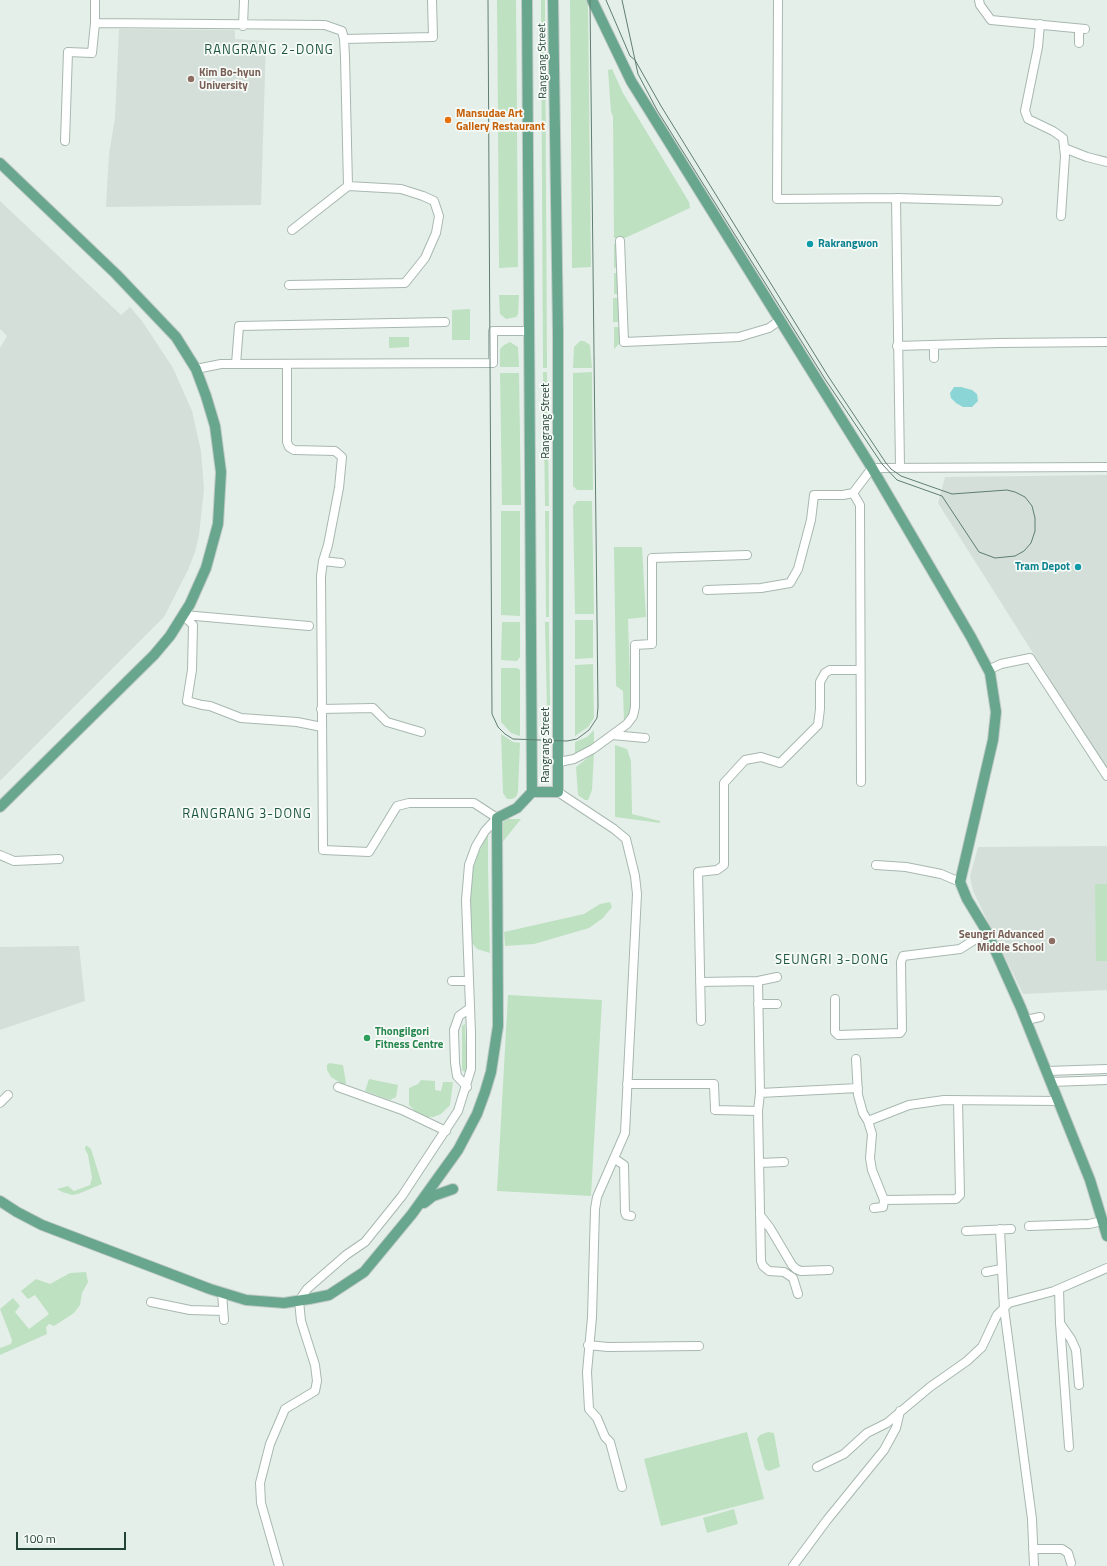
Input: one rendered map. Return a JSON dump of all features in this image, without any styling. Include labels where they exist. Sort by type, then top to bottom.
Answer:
[{"type":"main road","name":"Rangrang Street","points":[[527,0],[532,792],[558,792],[558,324],[553,0]]},
{"type":"main road","points":[[592,0],[631,81],[872,468],[967,630],[988,670],[993,687],[996,712],[993,740],[960,882],[967,899],[987,932],[1026,1020],[1090,1180],[1107,1236]]},
{"type":"main road","points":[[0,164],[116,274],[176,337],[196,369],[215,426],[221,472],[221,499],[218,524],[206,568],[184,615],[170,636],[154,655],[0,807]]},
{"type":"main road","points":[[0,1201],[42,1225],[222,1293],[246,1300],[267,1302],[299,1301],[329,1295],[364,1272],[412,1214],[458,1150],[477,1114],[485,1092],[492,1066],[498,1026],[497,818],[517,808],[532,792]]},
{"type":"main road","points":[[412,1214],[433,1196],[453,1189]]},
{"type":"street","points":[[65,141],[68,52],[92,53],[95,23],[95,0]]},
{"type":"street","points":[[243,26],[244,0]]},
{"type":"street","points":[[344,40],[433,37],[432,0]]},
{"type":"street","points":[[778,0],[777,199],[896,198],[998,201]]},
{"type":"street","points":[[979,0],[980,5],[991,20],[1082,29],[1080,43]]},
{"type":"street","points":[[95,23],[243,26],[325,25],[342,31],[344,40],[348,186]]},
{"type":"street","points":[[1040,24],[1038,47],[1025,111],[1028,119],[1053,131],[1062,138],[1066,156],[1061,216]]},
{"type":"street","points":[[1064,148],[1087,157],[1107,162]]},
{"type":"street","points":[[289,285],[405,283],[425,258],[436,233],[439,216],[434,202],[423,196],[401,189],[348,186],[292,230]]},
{"type":"street","points":[[896,198],[900,467]]},
{"type":"street","points":[[620,242],[624,342],[739,337],[769,328],[780,320]]},
{"type":"street","points":[[236,364],[239,326],[445,322]]},
{"type":"street","points":[[196,369],[222,364],[493,363],[493,331],[529,331]]},
{"type":"street","points":[[898,346],[1107,342]]},
{"type":"street","points":[[934,345],[934,358]]},
{"type":"street","points":[[279,1566],[261,1503],[260,1483],[270,1444],[285,1409],[295,1401],[315,1391],[317,1382],[315,1365],[302,1321],[299,1301],[311,1285],[364,1242],[402,1196],[458,1111],[467,1087],[471,1070],[466,900],[469,865],[476,846],[485,831],[497,818],[474,803],[409,803],[397,806],[369,852],[323,850],[321,709],[323,561],[328,545],[342,457],[335,450],[294,450],[289,447],[287,442],[287,364]]},
{"type":"street","points":[[707,590],[762,588],[790,583],[798,569],[811,520],[814,495],[843,495],[853,493],[872,468],[1107,467]]},
{"type":"street","points":[[853,493],[860,505],[861,782]]},
{"type":"street","points":[[559,762],[574,759],[593,749],[627,724],[633,716],[635,706],[635,645],[652,644],[652,558],[747,555]]},
{"type":"street","points":[[323,561],[341,563]]},
{"type":"street","points":[[184,615],[193,617],[309,626]]},
{"type":"street","points":[[184,615],[193,624],[192,670],[187,701],[202,706],[210,706],[241,718],[297,722],[322,727]]},
{"type":"street","points":[[988,670],[1001,664],[1032,656],[1107,776]]},
{"type":"street","points":[[701,1021],[698,872],[717,870],[724,865],[724,783],[746,760],[760,757],[780,763],[818,725],[820,709],[820,682],[825,673],[830,670],[860,670]]},
{"type":"street","points":[[321,709],[373,708],[387,722],[421,732]]},
{"type":"street","points":[[612,735],[645,738]]},
{"type":"street","points":[[558,792],[614,829],[626,839],[632,861],[637,894],[625,1133],[598,1197],[595,1209],[592,1317],[588,1345],[587,1372],[589,1409],[597,1418],[605,1437],[610,1442],[622,1487]]},
{"type":"street","points":[[0,855],[14,861],[59,859]]},
{"type":"street","points":[[876,865],[906,867],[934,872],[960,882]]},
{"type":"street","points":[[835,999],[835,1032],[838,1035],[900,1033],[902,1030],[901,962],[903,956],[960,949],[987,932]]},
{"type":"street","points":[[700,982],[758,981],[777,977]]},
{"type":"street","points":[[452,981],[468,981]]},
{"type":"street","points":[[758,981],[760,1093],[758,1111],[761,1261],[763,1266],[769,1270],[784,1272],[790,1275],[793,1278],[798,1294]]},
{"type":"street","points":[[758,1004],[777,1004]]},
{"type":"street","points":[[467,1087],[457,1076],[454,1063],[454,1030],[459,1016],[470,1008]]},
{"type":"street","points":[[1026,1020],[1040,1017]]},
{"type":"street","points":[[856,1059],[858,1088],[863,1113],[868,1121],[872,1134],[870,1158],[872,1170],[884,1200],[883,1207],[874,1208]]},
{"type":"street","points":[[1046,1071],[1107,1069]]},
{"type":"street","points":[[1051,1082],[1107,1080]]},
{"type":"street","points":[[627,1084],[714,1084],[715,1110],[758,1111]]},
{"type":"street","points":[[338,1087],[402,1110],[446,1131]]},
{"type":"street","points":[[760,1093],[858,1088]]},
{"type":"street","points":[[0,1103],[8,1095]]},
{"type":"street","points":[[868,1121],[909,1105],[944,1100],[1059,1101]]},
{"type":"street","points":[[884,1200],[956,1199],[960,1195],[958,1100]]},
{"type":"street","points":[[615,1159],[624,1165],[625,1212],[626,1215],[631,1216]]},
{"type":"street","points":[[759,1163],[784,1162]]},
{"type":"street","points":[[760,1215],[796,1269],[801,1271],[829,1270]]},
{"type":"street","points":[[1029,1226],[1089,1224],[1102,1221]]},
{"type":"street","points":[[1000,1229],[1004,1308],[1032,1519],[1034,1566]]},
{"type":"street","points":[[966,1231],[1011,1229]]},
{"type":"street","points":[[817,1467],[844,1454],[867,1433],[886,1422],[972,1356],[982,1347],[997,1315],[1008,1303],[1059,1289],[1107,1268]]},
{"type":"street","points":[[986,1272],[1001,1269]]},
{"type":"street","points":[[1059,1289],[1069,1447]]},
{"type":"street","points":[[222,1293],[224,1320]]},
{"type":"street","points":[[151,1302],[190,1310],[223,1311]]},
{"type":"street","points":[[1060,1323],[1071,1339],[1076,1350],[1080,1385]]},
{"type":"street","points":[[588,1345],[608,1347],[699,1346]]},
{"type":"street","points":[[793,1566],[827,1520],[884,1450],[896,1428],[900,1411]]},
{"type":"street","points":[[1033,1549],[1062,1549],[1068,1553],[1071,1563]]},
{"type":"shaded area","name":"Kim Bo-hyun University","points":[[119,29],[235,30],[235,39],[266,41],[261,205],[106,207],[109,154],[115,118]]},
{"type":"shaded area","points":[[0,201],[121,315],[130,307],[142,321],[173,368],[192,411],[201,451],[204,489],[199,535],[195,552],[188,570],[164,617],[0,781],[0,348],[7,336],[0,329]]},
{"type":"shaded area","points":[[1107,475],[1107,770],[938,503],[945,477]]},
{"type":"shaded area","name":"Seungri Advanced Middle School","points":[[1107,846],[1107,990],[1023,994],[973,891],[970,876],[978,847]]},
{"type":"shaded area","points":[[79,946],[85,1001],[0,1030],[0,947]]},
{"type":"green space","points":[[497,0],[516,0],[517,113],[515,116],[498,116]]},
{"type":"green space","points":[[541,0],[545,0],[547,368],[543,368]]},
{"type":"green space","points":[[570,0],[586,0],[588,4],[591,267],[572,268]]},
{"type":"green space","points":[[612,69],[623,93],[689,202],[690,208],[625,238],[614,238],[613,116],[611,112],[608,70]]},
{"type":"green space","points":[[498,124],[514,124],[517,126],[518,267],[499,268]]},
{"type":"green space","points":[[614,244],[619,244],[620,267],[614,268]]},
{"type":"green space","points":[[614,273],[620,273],[620,294],[614,294]]},
{"type":"green space","points":[[499,295],[519,295],[518,314],[516,317],[506,319],[500,314]]},
{"type":"green space","points":[[613,298],[620,298],[620,322],[613,322]]},
{"type":"green space","points":[[470,309],[470,340],[452,340],[452,310]]},
{"type":"green space","points":[[614,327],[620,327],[620,343],[614,349]]},
{"type":"green space","points":[[389,337],[409,337],[409,347],[389,348]]},
{"type":"green space","points":[[580,341],[584,341],[590,345],[592,368],[573,368],[574,347]]},
{"type":"green space","points":[[510,342],[518,347],[519,367],[500,367],[500,349]]},
{"type":"green space","points":[[543,372],[547,372],[549,506],[545,506]]},
{"type":"green space","points":[[592,372],[593,490],[577,490],[573,486],[573,373]]},
{"type":"green space","points":[[500,373],[519,373],[521,505],[502,505]]},
{"type":"green space","points":[[577,501],[592,501],[594,614],[575,614],[573,506]]},
{"type":"green space","points":[[501,511],[520,511],[520,616],[501,615]]},
{"type":"green space","points":[[545,511],[549,511],[549,617],[546,617]]},
{"type":"green space","points":[[614,547],[642,547],[646,617],[628,619],[631,710],[624,722],[623,691],[616,686]]},
{"type":"green space","points":[[575,620],[593,620],[593,658],[575,659]]},
{"type":"green space","points":[[502,622],[520,622],[520,657],[517,661],[501,660]]},
{"type":"green space","points":[[545,622],[549,622],[550,707],[547,709]]},
{"type":"green space","points":[[593,664],[594,718],[588,727],[575,736],[575,665]]},
{"type":"green space","points":[[501,668],[517,668],[520,670],[520,736],[511,733],[501,722]]},
{"type":"green space","points":[[594,730],[594,743],[580,754],[575,755],[575,742],[587,737]]},
{"type":"green space","points":[[501,734],[513,742],[520,743],[518,792],[516,797],[512,799],[507,799],[503,793]]},
{"type":"green space","points":[[615,745],[627,749],[631,761],[632,814],[660,821],[660,823],[615,817]]},
{"type":"green space","points":[[594,753],[592,790],[588,800],[585,800],[578,795],[576,767]]},
{"type":"green space","points":[[521,819],[501,844],[502,825],[504,820]]},
{"type":"green space","points":[[488,834],[490,953],[477,949],[472,943],[469,935],[471,875],[478,853]]},
{"type":"green space","points":[[1095,884],[1107,884],[1107,961],[1096,961]]},
{"type":"green space","points":[[610,902],[612,907],[603,918],[589,928],[534,944],[505,946],[504,932],[584,914],[600,904]]},
{"type":"green space","points":[[508,995],[602,1000],[591,1196],[497,1191]]},
{"type":"green space","points":[[465,1024],[467,1070],[465,1072],[462,1070],[462,1026]]},
{"type":"green space","points":[[329,1063],[343,1065],[346,1083],[344,1085],[331,1077],[327,1070],[327,1065]]},
{"type":"green space","points":[[369,1079],[398,1085],[396,1097],[390,1100],[365,1091]]},
{"type":"green space","points":[[421,1080],[435,1081],[435,1090],[441,1091],[443,1082],[453,1082],[450,1105],[441,1114],[433,1117],[425,1117],[417,1113],[409,1105],[409,1088],[418,1084]]},
{"type":"green space","points":[[86,1145],[91,1149],[102,1184],[78,1194],[72,1195],[62,1192],[57,1189],[68,1186],[74,1191],[90,1185],[92,1178],[88,1155],[85,1149]]},
{"type":"green space","points":[[86,1272],[88,1282],[82,1293],[80,1305],[74,1313],[54,1326],[49,1324],[46,1327],[47,1334],[0,1355],[0,1348],[11,1344],[12,1340],[0,1309],[13,1298],[20,1306],[15,1312],[29,1329],[49,1314],[35,1295],[28,1299],[21,1291],[36,1279],[50,1284],[70,1273]]},
{"type":"green space","points":[[747,1432],[764,1499],[661,1526],[644,1459]]},
{"type":"green space","points":[[768,1432],[774,1433],[780,1467],[769,1471],[765,1469],[757,1439],[760,1435]]},
{"type":"green space","points":[[734,1509],[738,1524],[707,1533],[703,1518]]},
{"type":"water","points":[[954,387],[972,390],[977,394],[978,401],[972,407],[963,407],[956,403],[951,398],[950,393]]},
{"type":"tram line","points":[[488,0],[492,714],[498,727],[513,739],[567,741],[577,739],[589,730],[597,718],[598,707],[590,0]]},
{"type":"tram line","points":[[606,0],[630,56],[635,60],[661,106],[828,376],[886,463],[891,469],[901,476],[952,494],[1007,490],[1025,497],[1032,506],[1035,518],[1035,531],[1031,543],[1024,551],[1015,556],[995,558],[979,552],[942,496],[897,480],[882,464],[825,379],[657,110],[638,74],[635,60],[622,0]]},
{"type":"place","name":"Kim Bo-hyun University","points":[[191,79]]},
{"type":"place","name":"Mansudae Art Gallery Restaurant","points":[[448,120]]},
{"type":"place","name":"Rakrangwon","points":[[810,244]]},
{"type":"place","name":"Tram Depot","points":[[1078,567]]},
{"type":"place","name":"Seungri Advanced Middle School","points":[[1052,941]]},
{"type":"place","name":"Thongilgori Fitness Centre","points":[[367,1038]]},
{"type":"district","name":"RANGRANG 2-DONG","points":[[269,51]]},
{"type":"district","name":"RANGRANG 3-DONG","points":[[247,815]]},
{"type":"district","name":"SEUNGRI 3-DONG","points":[[832,961]]}]
